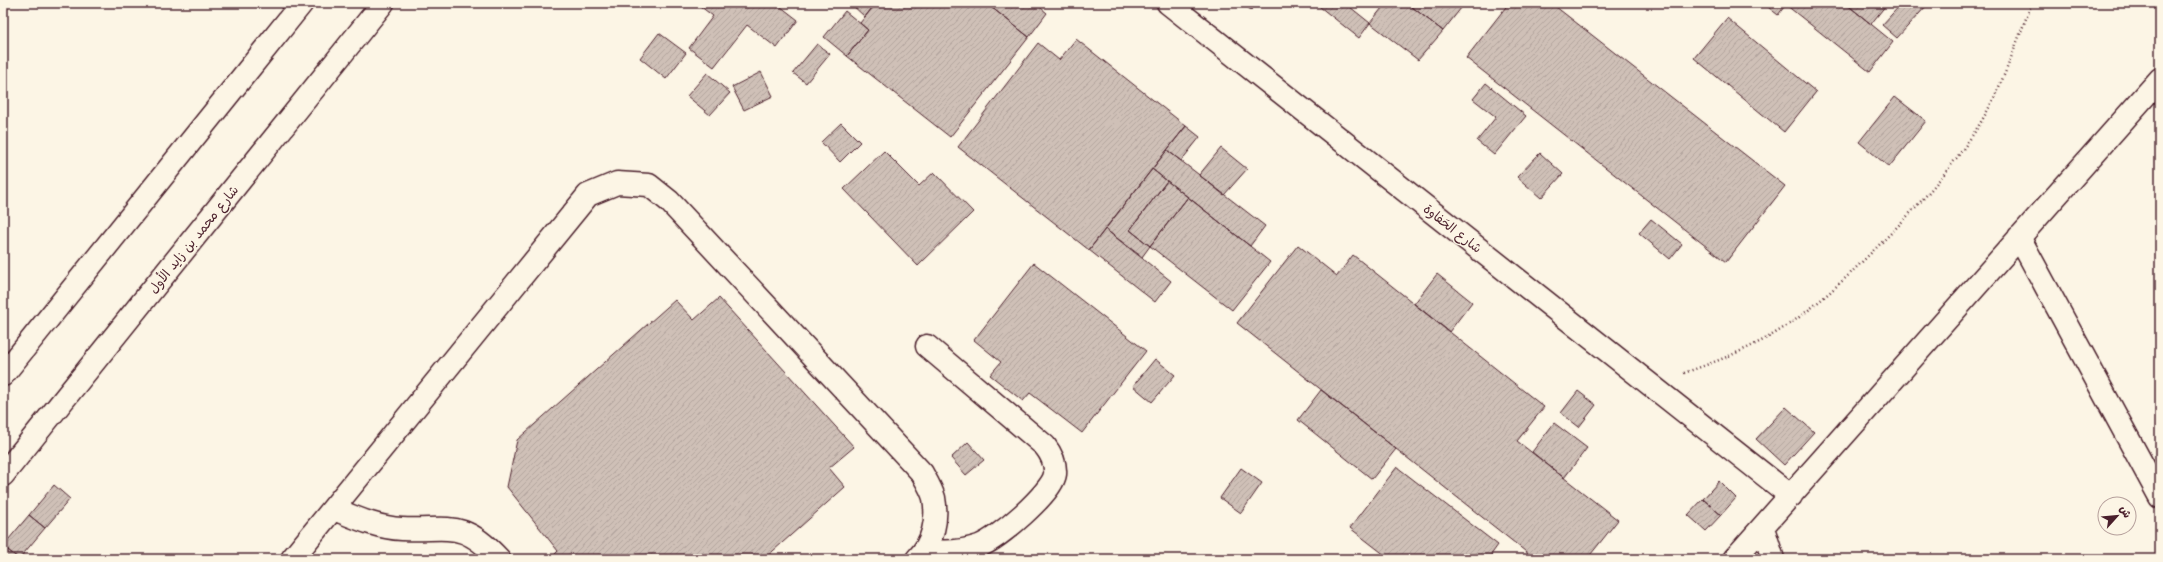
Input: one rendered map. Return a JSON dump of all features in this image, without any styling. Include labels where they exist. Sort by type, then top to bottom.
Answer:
[{"type":"main road","points":[[3,375],[302,3]]},
{"type":"main road","name":"شارع محمد بن زايد الأول","points":[[3,475],[383,3]]},
{"type":"main road","name":"شارع الحَفاوة","points":[[1168,3],[1791,496]]},
{"type":"main road","points":[[1734,559],[2160,79]]},
{"type":"main road","points":[[292,559],[588,195],[617,183],[649,185],[669,201],[922,473],[934,497],[935,525],[921,555],[964,551],[981,546],[997,538],[1046,492],[1055,475],[1052,456],[1045,446],[927,346]]},
{"type":"main road","points":[[2019,237],[2160,497]]},
{"type":"main road","points":[[334,509],[373,524],[394,528],[458,529],[481,540],[499,559]]},
{"type":"main road","points":[[1763,528],[1773,559]]},
{"type":"path","points":[[1652,385],[1730,357],[1766,338],[1800,317],[1831,293],[1912,212],[1938,184],[1981,121],[1999,88],[2032,3]]},
{"type":"building","points":[[696,3],[776,3],[798,20],[777,48],[747,25],[714,67],[689,48],[713,16]]},
{"type":"building","points":[[850,3],[876,3],[865,17]]},
{"type":"building","points":[[876,3],[986,3],[1029,37],[950,137],[847,56],[868,30],[860,23]]},
{"type":"building","points":[[986,3],[1035,3],[1047,13],[1029,37]]},
{"type":"building","points":[[1241,3],[1256,3],[1251,10]]},
{"type":"building","points":[[1315,3],[1345,3],[1370,23],[1359,38]]},
{"type":"building","points":[[1386,3],[1407,3],[1443,31],[1418,60],[1370,23]]},
{"type":"building","points":[[1407,3],[1465,3],[1443,31]]},
{"type":"building","points":[[1509,3],[1551,3],[1785,186],[1726,262],[1466,58]]},
{"type":"building","points":[[1763,3],[1787,3],[1778,15]]},
{"type":"building","points":[[1787,3],[1845,3],[1893,42],[1870,72],[1786,5]]},
{"type":"building","points":[[1845,3],[1883,3],[1886,5],[1871,24]]},
{"type":"building","points":[[1902,3],[1929,3],[1897,38],[1882,25]]},
{"type":"building","points":[[845,11],[868,30],[847,56],[824,37]]},
{"type":"building","points":[[1727,18],[1816,92],[1784,132],[1694,58]]},
{"type":"building","points":[[659,33],[686,53],[666,79],[640,58]]},
{"type":"building","points":[[1076,39],[1186,126],[1089,250],[958,147],[1038,43],[1059,60]]},
{"type":"building","points":[[817,44],[830,54],[806,83],[793,73]]},
{"type":"building","points":[[761,72],[773,96],[744,110],[732,87]]},
{"type":"building","points":[[707,73],[730,93],[710,115],[687,96]]},
{"type":"building","points":[[1486,83],[1526,116],[1494,155],[1477,141],[1496,117],[1473,99]]},
{"type":"building","points":[[1895,97],[1926,121],[1889,167],[1859,142]]},
{"type":"building","points":[[841,123],[860,142],[840,162],[821,142]]},
{"type":"building","points":[[1186,126],[1200,137],[1181,161],[1167,150]]},
{"type":"building","points":[[1221,148],[1247,169],[1224,195],[1199,175]]},
{"type":"building","points":[[1167,150],[1265,226],[1250,246],[1152,169]]},
{"type":"building","points":[[884,151],[919,186],[934,172],[973,212],[918,266],[844,189]]},
{"type":"building","points":[[1540,153],[1563,174],[1541,198],[1517,177]]},
{"type":"building","points":[[1152,169],[1167,181],[1130,230],[1150,246],[1142,257],[1105,229]]},
{"type":"building","points":[[1167,181],[1188,197],[1150,246],[1130,230]]},
{"type":"building","points":[[1188,197],[1270,262],[1232,310],[1150,246]]},
{"type":"building","points":[[1651,219],[1682,244],[1670,259],[1639,233]]},
{"type":"building","points":[[1105,229],[1171,281],[1155,302],[1089,250]]},
{"type":"building","points":[[1298,245],[1337,276],[1353,255],[1544,407],[1517,441],[1618,520],[1587,559],[1535,559],[1237,323]]},
{"type":"building","points":[[1034,263],[1146,351],[1082,433],[1030,393],[1023,401],[990,375],[1001,362],[974,340]]},
{"type":"building","points":[[1437,274],[1472,302],[1449,332],[1414,304]]},
{"type":"building","points":[[719,298],[854,447],[829,468],[845,487],[764,559],[550,559],[558,551],[507,487],[517,440],[675,300],[694,320]]},
{"type":"building","points":[[1155,359],[1175,375],[1152,402],[1133,386]]},
{"type":"building","points":[[1321,390],[1396,449],[1372,479],[1298,420]]},
{"type":"building","points":[[1578,391],[1596,405],[1579,427],[1561,413]]},
{"type":"building","points":[[1786,407],[1814,432],[1784,465],[1756,439]]},
{"type":"building","points":[[1554,423],[1587,448],[1564,478],[1532,452]]},
{"type":"building","points":[[968,442],[984,460],[966,475],[951,458]]},
{"type":"building","points":[[1397,467],[1498,545],[1488,559],[1390,559],[1350,528]]},
{"type":"building","points":[[1241,468],[1262,483],[1241,513],[1220,498]]},
{"type":"building","points":[[1719,481],[1736,498],[1721,515],[1703,499]]},
{"type":"building","points":[[54,485],[70,499],[45,528],[29,515]]},
{"type":"building","points":[[1703,499],[1721,515],[1706,531],[1688,515]]},
{"type":"building","points":[[29,515],[45,528],[19,559],[3,546]]},
{"type":"building","points":[[3,546],[19,559],[3,559]]}]
